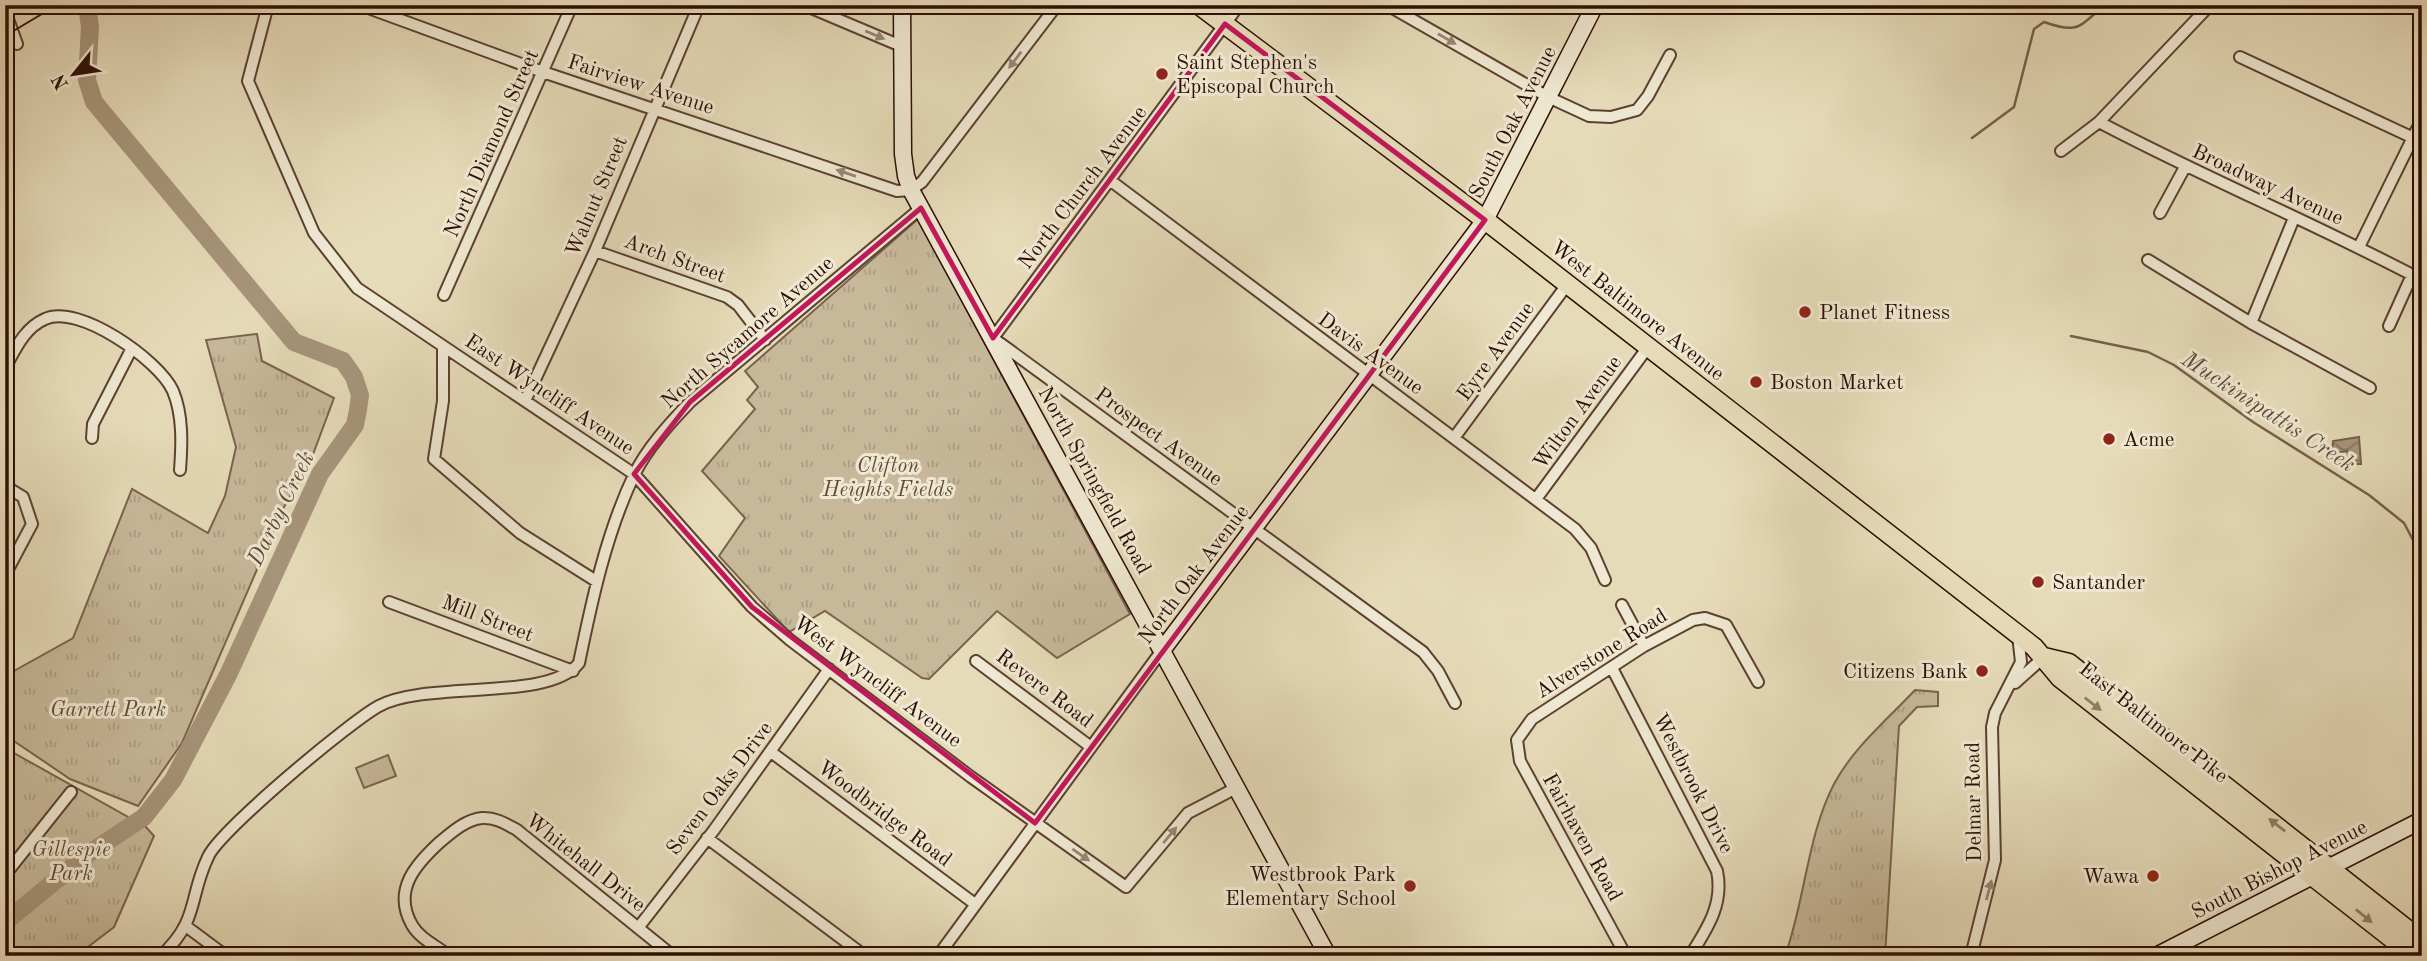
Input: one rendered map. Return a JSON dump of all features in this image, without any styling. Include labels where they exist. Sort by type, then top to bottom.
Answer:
[{"type":"main road","name":"North Springfield Road","points":[[902,5],[903,153],[911,190],[1328,956]]},
{"type":"main road","name":"West Baltimore Avenue","points":[[1199,5],[1485,220],[1566,286],[2044,657]]},
{"type":"main road","name":"South Oak Avenue","points":[[1485,220],[1592,7]]},
{"type":"main road","name":"North Oak Avenue","points":[[1163,649],[1485,220]]},
{"type":"main road","name":"East Baltimore Pike","points":[[2044,657],[2069,663],[2161,745],[2323,871],[2422,941]]},
{"type":"main road","name":"South Bishop Avenue","points":[[2156,956],[2422,820]]},
{"type":"main road","name":"East Baltimore Pike","points":[[2323,871],[2414,956]]},
{"type":"street","name":"East Wyncliff Avenue","points":[[268,5],[248,81],[314,233],[357,288],[635,474]]},
{"type":"street","name":"Fairview Avenue","points":[[360,5],[393,10],[543,72],[654,107],[897,191],[911,190]]},
{"type":"street","name":"North Diamond Street","points":[[444,295],[572,5]]},
{"type":"street","name":"Walnut Street","points":[[525,401],[595,251],[699,5]]},
{"type":"street","points":[[804,5],[901,46]]},
{"type":"street","points":[[911,190],[922,182],[1057,5]]},
{"type":"street","name":"North Church Avenue","points":[[993,338],[1239,5]]},
{"type":"street","points":[[1387,5],[1548,97],[1590,116],[1611,117],[1636,110],[1648,96],[1670,54]]},
{"type":"street","points":[[2061,151],[2099,122],[2210,5]]},
{"type":"street","points":[[5,11],[17,44]]},
{"type":"street","points":[[2240,57],[2417,140]]},
{"type":"street","points":[[2359,247],[2417,140],[2422,119]]},
{"type":"street","name":"Broadway Avenue","points":[[2099,122],[2185,167],[2359,247],[2417,278]]},
{"type":"street","points":[[2160,213],[2185,167]]},
{"type":"street","name":"Davis Avenue","points":[[1111,181],[1575,529],[1591,548],[1605,580]]},
{"type":"street","name":"North Sycamore Avenue","points":[[573,671],[579,663],[596,581],[635,474],[677,416],[921,208]]},
{"type":"street","points":[[2251,323],[2294,218]]},
{"type":"street","name":"Arch Street","points":[[595,251],[727,297],[738,305],[765,340]]},
{"type":"street","points":[[2148,260],[2251,323],[2370,387]]},
{"type":"street","points":[[2389,326],[2417,278]]},
{"type":"street","name":"Eyre Avenue","points":[[1454,438],[1566,286]]},
{"type":"street","points":[[5,368],[20,341],[31,328],[46,318],[66,316],[87,322],[132,348],[163,373],[173,392],[182,445],[180,470]]},
{"type":"street","name":"Prospect Avenue","points":[[993,338],[1423,652],[1438,671],[1455,703]]},
{"type":"street","points":[[443,346],[443,401],[434,458],[520,533],[596,581]]},
{"type":"street","name":"Wilton Avenue","points":[[1536,499],[1648,347]]},
{"type":"street","points":[[92,438],[93,424],[132,348]]},
{"type":"street","name":"West Wyncliff Avenue","points":[[635,474],[752,607],[1035,823],[1126,887],[1188,813],[1236,788]]},
{"type":"street","points":[[5,486],[23,497],[32,524],[5,575]]},
{"type":"street","name":"Mill Street","points":[[389,602],[573,671]]},
{"type":"street","points":[[1622,605],[1644,646]]},
{"type":"street","name":"Alverstone Road","points":[[1520,733],[1541,713],[1644,646],[1693,620],[1715,620],[1733,634],[1758,682]]},
{"type":"street","name":"Delmar Road","points":[[1971,956],[1995,860],[1992,727],[1995,713],[2021,662],[2018,635]]},
{"type":"street","name":"North Oak Avenue","points":[[938,956],[1163,649]]},
{"type":"street","name":"Delmar Road","points":[[2007,690],[2044,657]]},
{"type":"street","name":"Revere Road","points":[[976,661],[1091,747]]},
{"type":"street","name":"Seven Oaks Drive","points":[[638,928],[771,752],[829,668]]},
{"type":"street","name":"Westbrook Drive","points":[[1612,668],[1717,871],[1720,884],[1717,905],[1690,956]]},
{"type":"street","points":[[161,956],[187,927],[208,856],[215,845],[334,739],[365,715],[397,698],[533,683],[573,671]]},
{"type":"street","name":"Fairhaven Road","points":[[1520,733],[1517,749],[1520,761],[1626,956]]},
{"type":"street","name":"Woodbridge Road","points":[[771,752],[975,904]]},
{"type":"street","points":[[5,875],[71,792]]},
{"type":"street","name":"Whitehall Drive","points":[[449,956],[416,930],[406,903],[410,873],[435,847],[470,821],[483,818],[503,822],[517,830],[673,956]]},
{"type":"street","points":[[707,838],[865,956]]},
{"type":"street","points":[[187,927],[226,956]]},
{"type":"highlighted area","points":[[1225,24],[1485,220],[1035,823],[752,607],[634,474],[690,402],[921,208],[993,338]]},
{"type":"green space","name":"Clifton Heights Fields","points":[[918,219],[1130,614],[1057,658],[997,611],[929,679],[922,678],[825,611],[789,632],[719,556],[745,518],[702,471],[755,409],[747,400],[758,387],[745,371]]},
{"type":"green space","name":"Garrett Park","points":[[257,334],[262,361],[334,398],[312,457],[284,507],[182,743],[138,806],[70,779],[5,735],[5,676],[73,638],[132,489],[208,533],[225,496],[236,447],[206,340]]},
{"type":"green space","points":[[1915,690],[1938,692],[1938,706],[1917,707],[1899,726],[1885,956],[1785,956],[1818,825],[1834,784],[1861,746]]},
{"type":"green space","name":"Gillespie Park","points":[[5,748],[146,827],[154,836],[114,927],[76,956],[5,956]]},
{"type":"green space","points":[[388,755],[396,776],[364,788],[356,768]]},
{"type":"water","points":[[2359,437],[2361,464],[2349,464],[2347,451],[2332,454],[2333,441]]},
{"type":"waterway","name":"Darby Creek","points":[[5,922],[88,854],[144,817],[173,780],[228,675],[320,474],[355,425],[360,395],[354,377],[343,361],[294,342],[94,102],[87,80],[90,27],[87,5]]},
{"type":"waterway","name":"Muckinipattis Creek","points":[[1972,138],[2014,107],[2034,29],[2044,22],[2074,28],[2107,5]]},
{"type":"waterway","name":"Muckinipattis Creek","points":[[2071,336],[2148,352],[2174,365],[2253,422],[2369,495],[2404,523],[2422,557]]},
{"type":"tram line","points":[[5,36],[57,5]]},
{"type":"place","name":"Saint Stephen's Episcopal Church","points":[[1162,74]]},
{"type":"place","name":"Planet Fitness","points":[[1805,312]]},
{"type":"place","name":"Boston Market","points":[[1756,382]]},
{"type":"place","name":"Acme","points":[[2109,439]]},
{"type":"place","name":"Santander","points":[[2038,582]]},
{"type":"place","name":"Citizens Bank","points":[[1982,671]]},
{"type":"place","name":"Wawa","points":[[2153,876]]},
{"type":"place","name":"Westbrook Park Elementary School","points":[[1410,886]]}]
